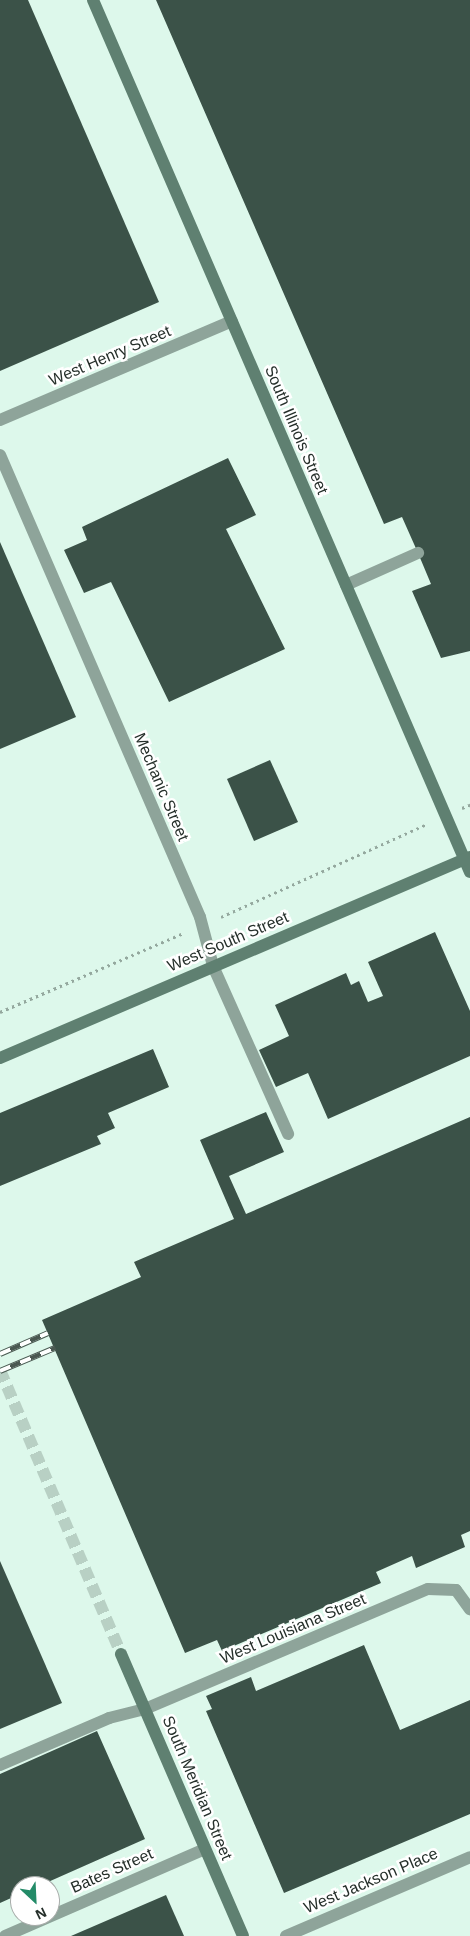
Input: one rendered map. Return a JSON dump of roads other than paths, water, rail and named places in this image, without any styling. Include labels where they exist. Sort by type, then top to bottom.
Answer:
[{"type":"main road","name":"South Illinois Street","points":[[93,0],[467,858],[470,872]]},
{"type":"main road","name":"West South Street","points":[[0,1058],[467,858]]},
{"type":"main road","name":"South Meridian Street","points":[[121,1654],[243,1936]]},
{"type":"street","name":"West Henry Street","points":[[0,420],[232,321]]},
{"type":"street","name":"Mechanic Street","points":[[0,455],[200,918],[213,966],[288,1134]]},
{"type":"street","points":[[346,584],[418,554]]},
{"type":"street","name":"West Louisiana Street","points":[[0,1765],[109,1718],[145,1709],[428,1589],[456,1590],[470,1609]]},
{"type":"street","name":"Bates Street","points":[[5,1936],[206,1849]]},
{"type":"street","name":"West Jackson Place","points":[[286,1936],[470,1857]]},
{"type":"tunnel","points":[[0,1370],[121,1654]]},
{"type":"railway","points":[[0,1354],[48,1333]]},
{"type":"railway","points":[[0,1371],[55,1348]]}]
